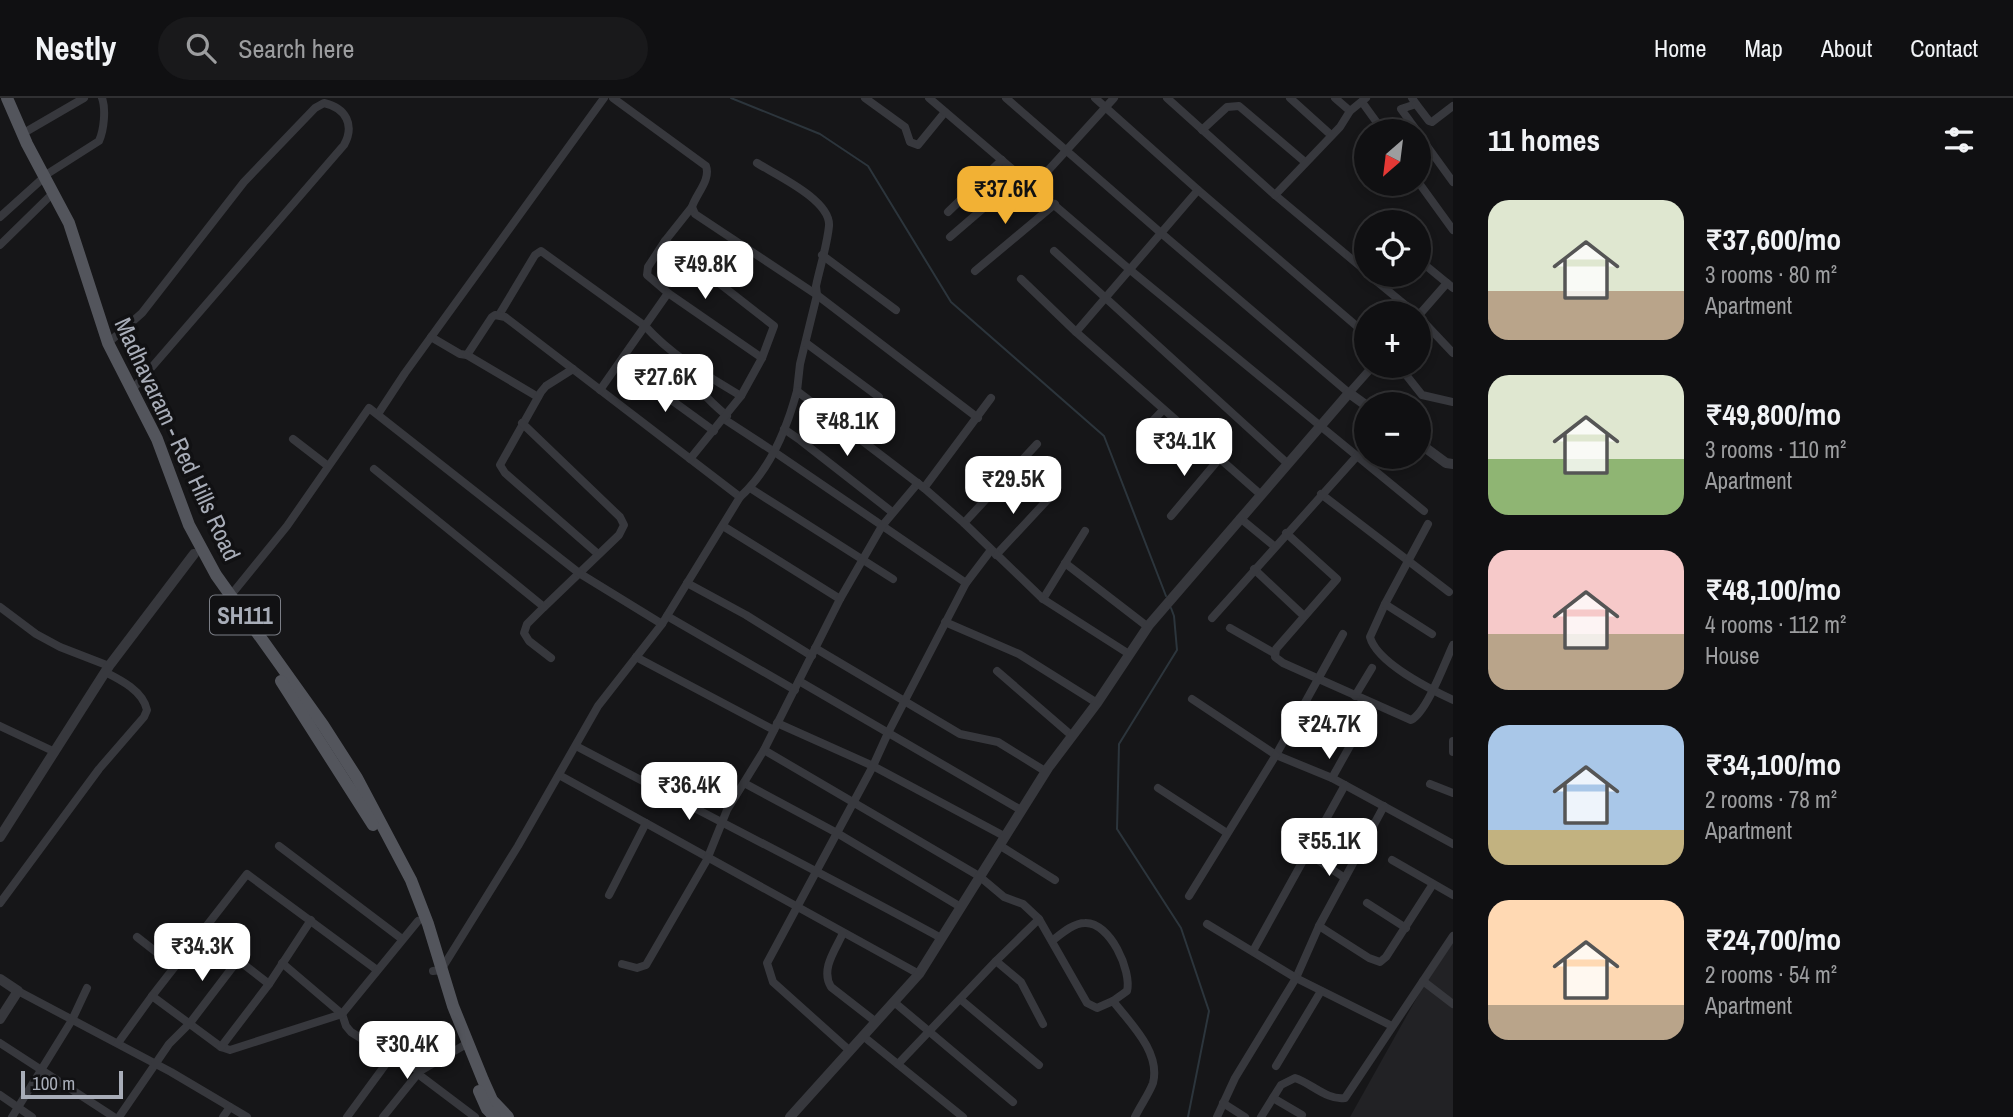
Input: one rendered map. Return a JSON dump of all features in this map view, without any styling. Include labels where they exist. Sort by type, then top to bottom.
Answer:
[{"type":"main road","name":"Madhavaram - Red Hills Road","points":[[7,98],[43,189],[63,209],[79,247],[108,343],[157,439],[189,526],[206,559],[357,778],[411,880],[428,924],[437,971]]},
{"type":"main road","name":"Madhavaram - Red Hills Road","points":[[0,102],[74,253],[102,342],[169,486],[194,554],[346,780],[402,879],[464,1044],[493,1110],[508,1117]]},
{"type":"street","points":[[22,134],[84,98]]},
{"type":"street","points":[[0,217],[43,189],[99,141],[105,107],[102,98]]},
{"type":"street","points":[[377,414],[604,98]]},
{"type":"street","points":[[613,98],[705,166],[708,172],[692,207],[665,241],[647,271],[650,278],[762,358]]},
{"type":"street","points":[[865,98],[905,127],[910,142],[918,145],[946,98]]},
{"type":"street","points":[[929,98],[1129,269],[1354,454]]},
{"type":"street","points":[[1006,98],[1354,397]]},
{"type":"street","points":[[1096,98],[1354,324]]},
{"type":"street","points":[[1033,187],[1114,98]]},
{"type":"street","points":[[1167,98],[1354,262]]},
{"type":"street","points":[[1290,98],[1331,135]]},
{"type":"street","points":[[1335,98],[1350,111]]},
{"type":"street","points":[[1275,195],[1339,128],[1350,111],[1364,100],[1376,119]]},
{"type":"street","points":[[1408,119],[1401,109],[1414,101],[1432,122],[1453,106]]},
{"type":"street","points":[[108,343],[142,313],[244,182],[315,108],[324,103],[342,111],[350,125],[349,136],[344,145],[132,390]]},
{"type":"street","points":[[1202,130],[1227,107],[1239,106],[1305,162]]},
{"type":"street","points":[[1432,153],[1453,183]]},
{"type":"street","points":[[948,212],[1002,160]]},
{"type":"street","points":[[437,971],[559,775],[598,706],[665,620],[740,497],[750,488],[788,422],[797,391],[800,364],[817,296],[816,286],[830,224],[826,212],[814,199],[757,163]]},
{"type":"street","points":[[950,237],[1021,176]]},
{"type":"street","points":[[0,245],[43,189]]},
{"type":"street","points":[[1076,332],[1198,190]]},
{"type":"street","points":[[1428,196],[1453,230]]},
{"type":"street","points":[[975,271],[1055,204]]},
{"type":"street","points":[[692,207],[695,214],[705,222],[817,296],[978,418]]},
{"type":"street","points":[[665,241],[772,322],[774,331],[741,396],[690,458]]},
{"type":"street","points":[[499,315],[535,256],[541,251],[645,326],[685,363],[741,396]]},
{"type":"street","points":[[1054,251],[1288,464]]},
{"type":"street","points":[[822,255],[896,310]]},
{"type":"street","points":[[1431,270],[1450,286],[1431,303]]},
{"type":"street","points":[[1021,279],[1076,332],[1260,494]]},
{"type":"street","points":[[1384,287],[1401,301]]},
{"type":"street","points":[[600,390],[668,293]]},
{"type":"street","points":[[467,355],[492,317],[505,317],[740,497]]},
{"type":"street","points":[[1431,329],[1453,353]]},
{"type":"street","points":[[431,337],[538,397]]},
{"type":"street","points":[[806,344],[879,397]]},
{"type":"street","points":[[685,363],[694,383],[725,418],[965,583]]},
{"type":"street","points":[[573,369],[546,386],[538,397],[501,459],[501,469],[598,554]]},
{"type":"street","points":[[790,1117],[919,974],[1045,771],[1097,703],[1149,626],[1362,378]]},
{"type":"street","points":[[1409,378],[1422,395],[1453,402]]},
{"type":"street","points":[[660,379],[659,391],[714,431]]},
{"type":"street","points":[[797,391],[921,485],[1043,599],[1129,654]]},
{"type":"street","points":[[622,964],[637,968],[646,965],[708,858],[721,823],[764,750],[840,599],[882,526],[892,512],[921,485],[992,398]]},
{"type":"street","points":[[230,595],[287,526],[369,408],[579,573],[794,691]]},
{"type":"street","points":[[1144,430],[1163,410]]},
{"type":"street","points":[[522,423],[623,522],[619,535],[527,624],[524,633],[529,641],[551,658]]},
{"type":"street","points":[[784,429],[892,512]]},
{"type":"street","points":[[293,439],[328,467]]},
{"type":"street","points":[[964,523],[1037,444]]},
{"type":"street","points":[[1431,452],[1446,463],[1453,464]]},
{"type":"street","points":[[1171,516],[1219,459]]},
{"type":"street","points":[[1212,618],[1354,459]]},
{"type":"street","points":[[374,469],[544,607]]},
{"type":"street","points":[[1373,469],[1424,511]]},
{"type":"street","points":[[750,488],[892,579]]},
{"type":"street","points":[[1321,494],[1449,592]]},
{"type":"street","points":[[850,1051],[773,982],[768,960],[873,766],[965,583],[1051,496]]},
{"type":"street","points":[[1240,518],[1275,546]]},
{"type":"street","points":[[1428,524],[1370,637],[1384,658],[1432,690],[1453,700]]},
{"type":"street","points":[[723,526],[840,599]]},
{"type":"street","points":[[1043,599],[1085,531]]},
{"type":"street","points":[[1274,653],[1278,645],[1337,579],[1286,533]]},
{"type":"street","points":[[0,837],[107,669],[194,554]]},
{"type":"street","points":[[1065,563],[1149,626]]},
{"type":"street","points":[[1254,569],[1304,616]]},
{"type":"street","points":[[687,583],[960,734],[998,742],[1045,771]]},
{"type":"street","points":[[1385,604],[1432,634]]},
{"type":"street","points":[[0,607],[60,648],[107,669],[142,698],[147,710],[99,769],[0,903]]},
{"type":"street","points":[[945,622],[1019,654],[1097,703]]},
{"type":"street","points":[[1230,628],[1274,653],[1283,663],[1411,720],[1416,717],[1432,690],[1453,645]]},
{"type":"street","points":[[1189,896],[1276,755],[1343,634]]},
{"type":"street","points":[[636,657],[776,726],[873,766],[1002,840],[1055,880]]},
{"type":"street","points":[[1356,696],[1372,668]]},
{"type":"street","points":[[997,671],[1072,735]]},
{"type":"street","points":[[799,681],[1021,810]]},
{"type":"street","points":[[1192,699],[1276,755],[1332,778],[1453,845]]},
{"type":"street","points":[[1332,778],[1365,719]]},
{"type":"street","points":[[0,726],[55,752]]},
{"type":"street","points":[[1453,741],[1453,751]]},
{"type":"street","points":[[576,746],[721,823],[817,870],[941,938]]},
{"type":"street","points":[[764,750],[979,876],[1004,897],[1023,904],[1039,919],[1087,1003],[1097,1008],[1128,991],[1128,974],[1110,936],[1094,924],[1084,922],[1052,941]]},
{"type":"street","points":[[559,775],[919,974]]},
{"type":"street","points":[[744,783],[837,833],[959,906]]},
{"type":"street","points":[[1430,784],[1453,793]]},
{"type":"street","points":[[1253,951],[1345,785]]},
{"type":"street","points":[[1158,788],[1227,833]]},
{"type":"street","points":[[1217,1117],[1235,1078],[1296,978],[1319,926],[1384,806]]},
{"type":"street","points":[[609,895],[646,823]]},
{"type":"street","points":[[279,845],[402,939]]},
{"type":"street","points":[[1307,853],[1345,878]]},
{"type":"street","points":[[1392,860],[1453,895]]},
{"type":"street","points":[[118,1043],[247,874],[377,970]]},
{"type":"street","points":[[1319,926],[1369,958],[1380,962],[1406,928],[1433,884]]},
{"type":"street","points":[[1367,903],[1406,928]]},
{"type":"street","points":[[898,1064],[1039,919]]},
{"type":"street","points":[[221,1047],[311,920]]},
{"type":"street","points":[[152,996],[221,1047],[230,1050],[342,1014],[418,921]]},
{"type":"street","points":[[1207,925],[1296,978],[1392,1026]]},
{"type":"street","points":[[202,932],[268,984]]},
{"type":"street","points":[[844,933],[828,964],[827,980],[876,1022]]},
{"type":"street","points":[[1261,1117],[1281,1085],[1295,1079],[1330,1096],[1345,1098],[1453,936]]},
{"type":"street","points":[[137,937],[174,967]]},
{"type":"street","points":[[0,1043],[116,1117],[169,1044],[190,1023],[238,960]]},
{"type":"street","points":[[996,961],[1021,982],[1043,1024]]},
{"type":"street","points":[[282,963],[342,1014],[351,1032],[419,1072],[475,1117],[493,1110]]},
{"type":"street","points":[[0,979],[247,1117]]},
{"type":"street","points":[[1423,981],[1453,1004]]},
{"type":"street","points":[[12,1117],[72,1020],[87,988]]},
{"type":"street","points":[[0,1019],[18,991]]},
{"type":"street","points":[[1276,1066],[1321,991]]},
{"type":"street","points":[[960,999],[1039,1065]]},
{"type":"street","points":[[1113,1001],[1146,1044],[1153,1059],[1153,1082],[1135,1117]]},
{"type":"street","points":[[894,1003],[1013,1102]]},
{"type":"street","points":[[863,1036],[963,1117]]},
{"type":"street","points":[[383,1117],[419,1072],[464,1044]]},
{"type":"street","points":[[347,1117],[391,1057]]},
{"type":"street","points":[[0,1095],[32,1117]]},
{"type":"street","points":[[1273,1098],[1302,1115]]},
{"type":"street","points":[[1223,1103],[1245,1117]]},
{"type":"street","points":[[223,1117],[230,1107]]},
{"type":"shaded area","points":[[1453,933],[1453,1117],[1350,1117]]},
{"type":"waterway","points":[[731,98],[820,134],[868,166],[951,302],[1104,436],[1166,596]]},
{"type":"waterway","points":[[1171,608],[1177,650],[1119,744],[1117,829],[1181,928],[1209,1011],[1188,1117]]}]
